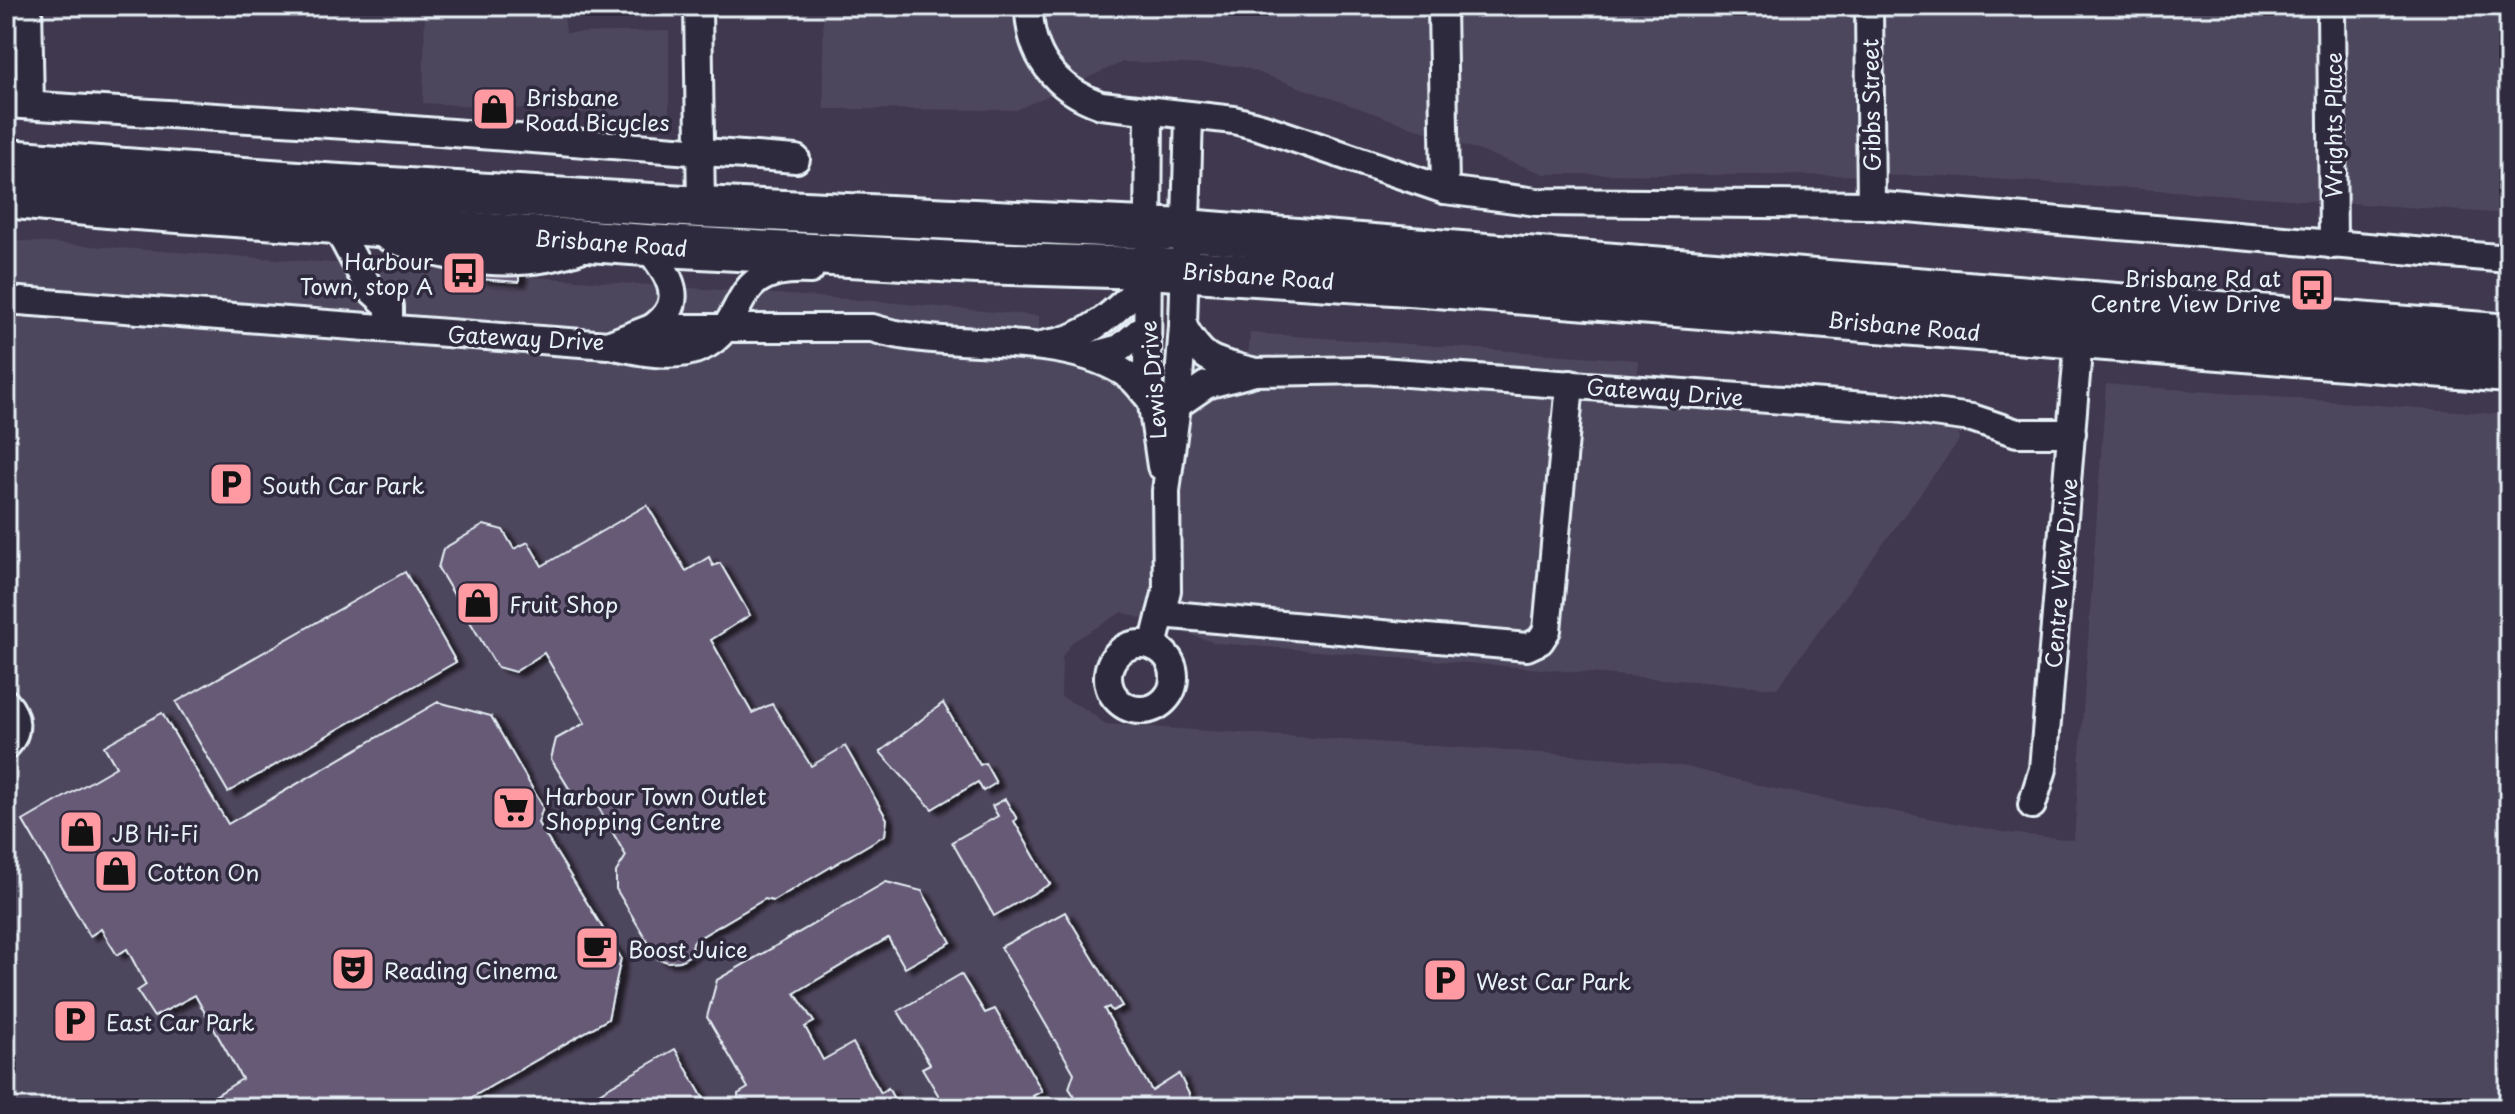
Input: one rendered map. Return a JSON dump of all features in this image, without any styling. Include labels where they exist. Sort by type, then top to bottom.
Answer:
[{"type":"highway","name":"Brisbane Road","points":[[6,160],[701,207],[1166,229],[2509,335]]},
{"type":"highway","name":"Brisbane Road","points":[[6,197],[91,206],[597,242],[1424,286],[2509,372]]},
{"type":"street","points":[[28,6],[18,105],[346,125],[796,159]]},
{"type":"street","points":[[698,6],[701,207]]},
{"type":"street","points":[[1029,6],[1035,48],[1044,66],[1069,91],[1085,99],[1101,105],[1234,120],[1445,190],[1537,202],[1871,205],[2509,259]]},
{"type":"street","points":[[1442,6],[1445,190]]},
{"type":"street","name":"Gibbs Street","points":[[1869,6],[1871,205]]},
{"type":"street","name":"Wrights Place","points":[[2331,6],[2333,245]]},
{"type":"street","points":[[1030,346],[1067,340],[1097,325],[1159,272],[1166,229],[1141,110]]},
{"type":"street","name":"Brisbane Road","points":[[1166,229],[1189,116]]},
{"type":"street","points":[[145,170],[216,191],[309,199],[317,203],[344,223],[369,288],[389,306],[389,327]]},
{"type":"street","points":[[1159,272],[1166,229]]},
{"type":"street","points":[[646,245],[670,279],[672,291],[669,313],[652,328]]},
{"type":"street","points":[[608,345],[682,353],[704,346],[725,327],[751,285],[778,271],[903,275],[977,263]]},
{"type":"street","name":"Lewis Drive","points":[[1153,646],[1167,590],[1166,491],[1183,326],[1159,272]]},
{"type":"street","name":"Lewis Drive","points":[[1159,272],[1146,326],[1150,399],[1166,491]]},
{"type":"street","name":"Gateway Drive","points":[[6,300],[608,345],[652,328],[872,328],[894,335],[1030,346],[1090,356],[1132,378],[1150,399]]},
{"type":"street","name":"Gateway Drive","points":[[1090,356],[1120,348],[1146,326]]},
{"type":"street","name":"Gateway Drive","points":[[1183,326],[1202,355],[1212,361],[1255,372]]},
{"type":"street","name":"Centre View Drive","points":[[2032,805],[2043,769],[2079,339]]},
{"type":"street","name":"Gateway Drive","points":[[1177,405],[1206,385],[1255,372],[1366,370],[1894,408],[1972,418],[2017,433],[2072,433]]},
{"type":"street","points":[[1161,614],[1527,647],[1540,641],[1547,630],[1570,384]]},
{"type":"street","points":[[6,703],[16,720],[16,729],[6,746]]},
{"type":"shaded area","points":[[425,6],[563,6],[566,33],[669,31],[669,118],[423,103]]},
{"type":"shaded area","points":[[823,6],[2509,6],[2509,214],[1949,176],[1545,174],[1240,66],[1123,62],[1016,110],[824,109]]},
{"type":"shaded area","points":[[6,240],[875,301],[1039,316],[1039,334],[1248,357],[1250,333],[1638,360],[1638,376],[1963,401],[1958,442],[1777,688],[1216,643],[1122,612],[1072,642],[1062,657],[1061,697],[1087,710],[1105,724],[1616,758],[1687,767],[1770,788],[2008,833],[2074,840],[2106,384],[2509,415],[2509,1108],[6,1108]]},
{"type":"building","points":[[481,268],[519,271],[519,282],[480,279]]},
{"type":"building","points":[[647,505],[686,571],[709,557],[713,566],[720,563],[750,615],[711,640],[752,713],[772,704],[811,766],[845,746],[887,819],[885,835],[773,901],[765,899],[694,941],[692,947],[696,952],[680,961],[668,962],[658,959],[616,889],[616,872],[626,856],[595,801],[575,798],[551,759],[556,739],[585,723],[544,653],[515,672],[497,667],[438,568],[443,549],[484,525],[503,530],[514,549],[528,542],[542,566]]},
{"type":"building","points":[[405,572],[456,662],[228,792],[176,702]]},
{"type":"building","points":[[438,702],[491,716],[543,807],[538,823],[621,958],[608,1019],[453,1108],[210,1108],[207,1101],[242,1079],[195,995],[154,1017],[137,991],[146,985],[127,949],[117,955],[101,929],[90,936],[23,821],[116,767],[104,746],[162,713],[228,824]]},
{"type":"building","points":[[943,703],[980,765],[985,763],[996,783],[983,791],[978,782],[932,809],[880,752]]},
{"type":"building","points":[[1005,799],[1050,884],[994,916],[952,842],[998,816],[992,806]]},
{"type":"building","points":[[886,882],[922,891],[951,942],[905,968],[888,938],[795,993],[814,1022],[805,1027],[823,1060],[853,1043],[881,1093],[888,1088],[899,1108],[739,1108],[738,1094],[748,1088],[707,1017],[717,980]]},
{"type":"building","points":[[1065,912],[1122,1006],[1112,1011],[1109,1007],[1104,1009],[1152,1091],[1179,1074],[1192,1108],[1082,1108],[1069,1088],[1074,1073],[1001,947]]},
{"type":"building","points":[[961,974],[985,1013],[995,1009],[1042,1091],[1033,1096],[1040,1108],[946,1108],[922,1068],[930,1064],[898,1011]]},
{"type":"building","points":[[675,1049],[709,1108],[573,1108]]},
{"type":"place","name":"Brisbane Road Bicycles","points":[[494,109]]},
{"type":"place","name":"Harbour Town, stop A","points":[[464,273]]},
{"type":"place","name":"Brisbane Rd at Centre View Drive","points":[[2312,290]]},
{"type":"place","name":"South Car Park","points":[[231,484]]},
{"type":"place","name":"Fruit Shop","points":[[478,603]]},
{"type":"place","name":"Harbour Town Outlet Shopping Centre","points":[[514,808]]},
{"type":"place","name":"JB Hi-Fi","points":[[81,832]]},
{"type":"place","name":"Cotton On","points":[[116,871]]},
{"type":"place","name":"Boost Juice","points":[[597,948]]},
{"type":"place","name":"Reading Cinema","points":[[353,969]]},
{"type":"place","name":"West Car Park","points":[[1445,980]]},
{"type":"place","name":"East Car Park","points":[[75,1021]]}]
